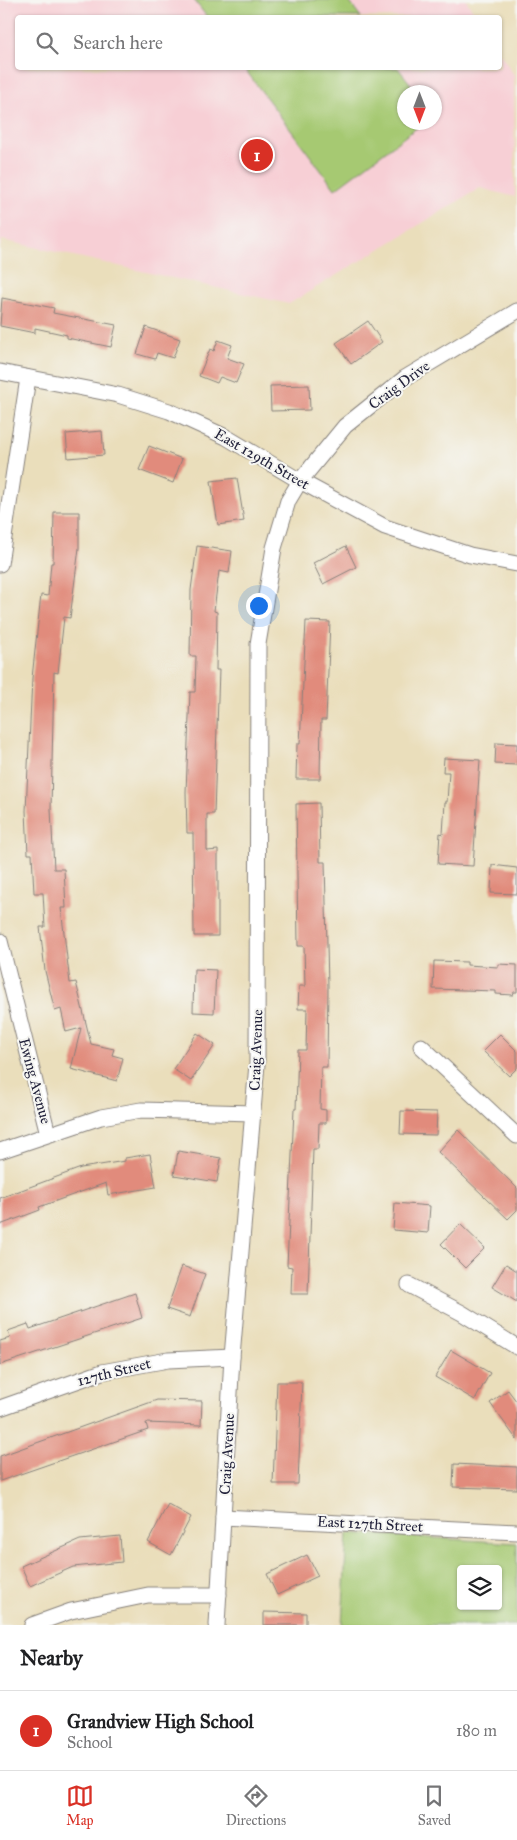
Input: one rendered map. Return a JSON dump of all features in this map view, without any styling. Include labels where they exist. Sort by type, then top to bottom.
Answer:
[{"type":"street","name":"Craig Drive","points":[[300,481],[345,426],[405,378],[517,311]]},
{"type":"street","name":"East 129th Street","points":[[0,372],[118,395],[169,411],[226,437],[300,481],[385,527],[470,555],[517,564]]},
{"type":"street","points":[[0,564],[28,378]]},
{"type":"street","name":"Craig Avenue","points":[[217,1625],[232,1356],[257,1054],[258,644],[274,548],[288,501],[300,481]]},
{"type":"street","name":"Ewing Avenue","points":[[0,941],[48,1134]]},
{"type":"street","points":[[421,1046],[517,1136]]},
{"type":"street","points":[[0,1151],[101,1117],[141,1110],[253,1113]]},
{"type":"street","points":[[409,1285],[462,1313],[517,1347]]},
{"type":"street","name":"127th Street","points":[[0,1408],[102,1372],[168,1360],[232,1356]]},
{"type":"street","name":"East 127th Street","points":[[223,1517],[517,1532]]},
{"type":"street","points":[[32,1625],[71,1610],[148,1595],[219,1595]]},
{"type":"shaded area","points":[[0,0],[466,0],[476,15],[15,15],[15,70],[502,70],[502,56],[514,75],[515,197],[480,188],[289,304],[2,240],[0,248]]},
{"type":"green space","points":[[194,0],[348,0],[359,15],[205,15]]},
{"type":"green space","points":[[246,70],[400,70],[411,85],[397,85],[397,130],[414,130],[335,189]]},
{"type":"green space","points":[[347,1533],[517,1543],[517,1625],[342,1625]]},
{"type":"building","points":[[2,298],[54,308],[53,313],[116,325],[111,347],[67,338],[67,335],[35,328],[35,333],[0,326]]},
{"type":"building","points":[[368,321],[382,342],[351,364],[336,343]]},
{"type":"building","points":[[146,327],[180,339],[173,358],[157,353],[155,359],[137,354]]},
{"type":"building","points":[[218,340],[232,345],[227,358],[244,364],[236,383],[220,377],[217,383],[199,376],[210,349],[214,351]]},
{"type":"building","points":[[309,385],[310,410],[271,411],[270,386]]},
{"type":"building","points":[[102,431],[104,455],[68,458],[66,434]]},
{"type":"building","points":[[149,446],[182,459],[173,483],[139,470]]},
{"type":"building","points":[[237,478],[244,521],[218,525],[211,481]]},
{"type":"building","points":[[54,512],[79,512],[79,548],[70,618],[64,617],[58,673],[54,672],[51,809],[54,869],[64,869],[66,908],[61,908],[70,983],[76,982],[91,1044],[114,1049],[112,1055],[123,1058],[117,1081],[71,1069],[81,1028],[66,1032],[61,1009],[55,1011],[45,971],[40,927],[45,927],[43,893],[34,893],[32,854],[28,854],[26,811],[32,678],[41,595],[48,596],[51,563],[53,563]]},
{"type":"building","points":[[197,546],[232,551],[229,573],[219,571],[214,611],[217,612],[216,670],[219,670],[214,814],[207,814],[207,851],[218,850],[218,936],[194,936],[193,833],[187,833],[186,792],[190,692],[195,692],[196,656],[190,656],[191,590]]},
{"type":"building","points":[[346,546],[356,567],[323,584],[313,563]]},
{"type":"building","points":[[306,621],[330,622],[326,720],[321,720],[320,779],[296,779],[297,744],[300,744]]},
{"type":"building","points":[[496,743],[517,744],[517,765],[495,764]]},
{"type":"building","points":[[444,758],[480,760],[473,866],[438,864],[440,833],[443,834],[449,772],[443,772]]},
{"type":"building","points":[[319,803],[320,862],[325,862],[328,986],[327,1067],[321,1067],[320,1109],[326,1110],[326,1123],[319,1123],[318,1149],[313,1149],[308,1294],[291,1294],[292,1267],[287,1266],[294,1109],[296,1109],[298,1050],[306,1050],[307,1009],[298,1009],[299,986],[305,986],[304,946],[298,946],[296,804]]},
{"type":"building","points":[[492,865],[517,868],[517,894],[491,893]]},
{"type":"building","points":[[434,961],[467,962],[467,965],[498,967],[498,964],[517,965],[517,992],[514,992],[513,995],[496,994],[496,991],[433,989]]},
{"type":"building","points":[[194,969],[216,970],[214,1013],[193,1012]]},
{"type":"building","points":[[197,1033],[215,1045],[191,1081],[173,1069]]},
{"type":"building","points":[[500,1034],[517,1051],[517,1068],[509,1076],[483,1051]]},
{"type":"building","points":[[401,1111],[437,1112],[436,1135],[400,1134]]},
{"type":"building","points":[[458,1130],[517,1188],[517,1210],[508,1219],[438,1152]]},
{"type":"building","points":[[178,1151],[221,1158],[217,1182],[174,1175]]},
{"type":"building","points":[[150,1154],[156,1187],[108,1195],[106,1183],[39,1207],[40,1210],[0,1225],[0,1198],[81,1168],[125,1161],[125,1158]]},
{"type":"building","points":[[395,1203],[430,1206],[428,1233],[393,1230]]},
{"type":"building","points":[[460,1224],[485,1248],[465,1268],[441,1244]]},
{"type":"building","points":[[506,1264],[517,1271],[517,1302],[492,1287]]},
{"type":"building","points":[[182,1266],[205,1274],[190,1317],[167,1309]]},
{"type":"building","points":[[135,1293],[142,1318],[0,1365],[0,1341],[10,1338],[8,1331],[28,1324],[30,1329]]},
{"type":"building","points":[[451,1350],[490,1373],[475,1400],[435,1377]]},
{"type":"building","points":[[277,1382],[302,1382],[298,1484],[273,1484]]},
{"type":"building","points":[[508,1390],[517,1402],[517,1440],[490,1403]]},
{"type":"building","points":[[157,1400],[202,1401],[201,1425],[146,1423],[148,1430],[0,1481],[0,1456]]},
{"type":"building","points":[[454,1464],[517,1467],[517,1489],[453,1487]]},
{"type":"building","points":[[168,1504],[191,1517],[171,1555],[148,1542]]},
{"type":"building","points":[[120,1536],[122,1562],[73,1567],[30,1586],[21,1566],[80,1540]]},
{"type":"building","points":[[307,1555],[318,1576],[277,1595],[267,1574]]},
{"type":"building","points":[[264,1612],[306,1613],[306,1625],[264,1625]]},
{"type":"place","name":"Grandview High School","points":[[257,155]]}]
